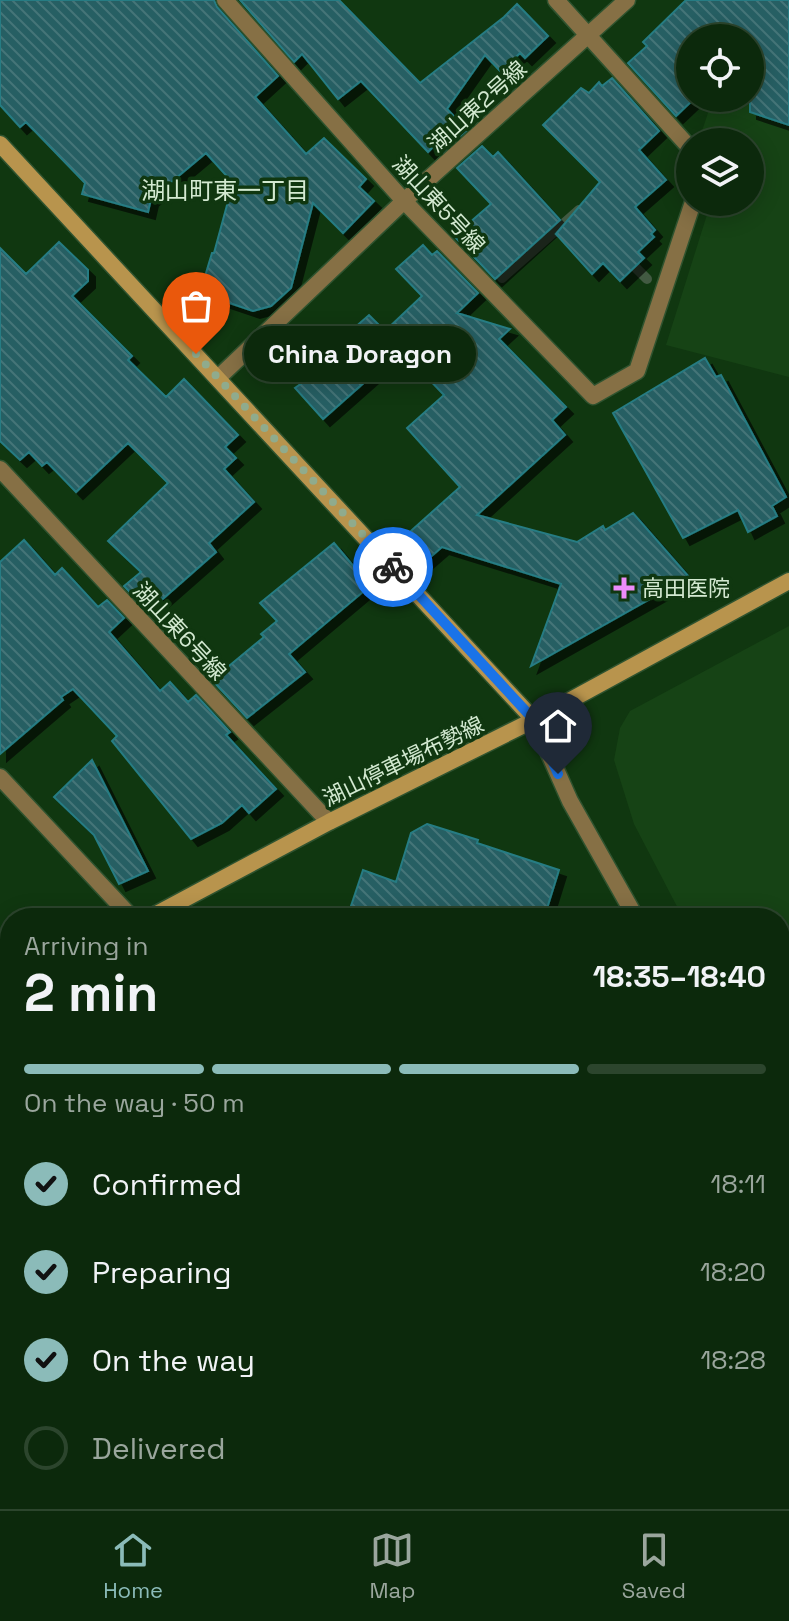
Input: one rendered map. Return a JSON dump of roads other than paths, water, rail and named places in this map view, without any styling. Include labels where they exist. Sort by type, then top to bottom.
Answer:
[{"type":"main road","points":[[0,144],[534,720]]},
{"type":"main road","name":"湖山停車場布勢線","points":[[168,908],[329,822],[534,720],[789,581]]},
{"type":"street","name":"湖山東5号線","points":[[225,0],[404,201],[593,396],[637,371],[688,216]]},
{"type":"street","points":[[556,0],[676,132]]},
{"type":"street","name":"湖山東2号線","points":[[218,378],[404,201],[627,0]]},
{"type":"street","name":"湖山東6号線","points":[[0,469],[329,822]]},
{"type":"street","points":[[534,720],[570,801],[630,908]]},
{"type":"street","points":[[0,777],[123,908]]},
{"type":"waterway","points":[[502,278],[579,210]]},
{"type":"waterway","points":[[626,258],[647,279]]},
{"type":"place","name":"China Doragon","points":[[196,354]]},
{"type":"place","name":"高田医院","points":[[624,588]]},
{"type":"district","name":"湖山町東一丁目","points":[[225,190]]}]
